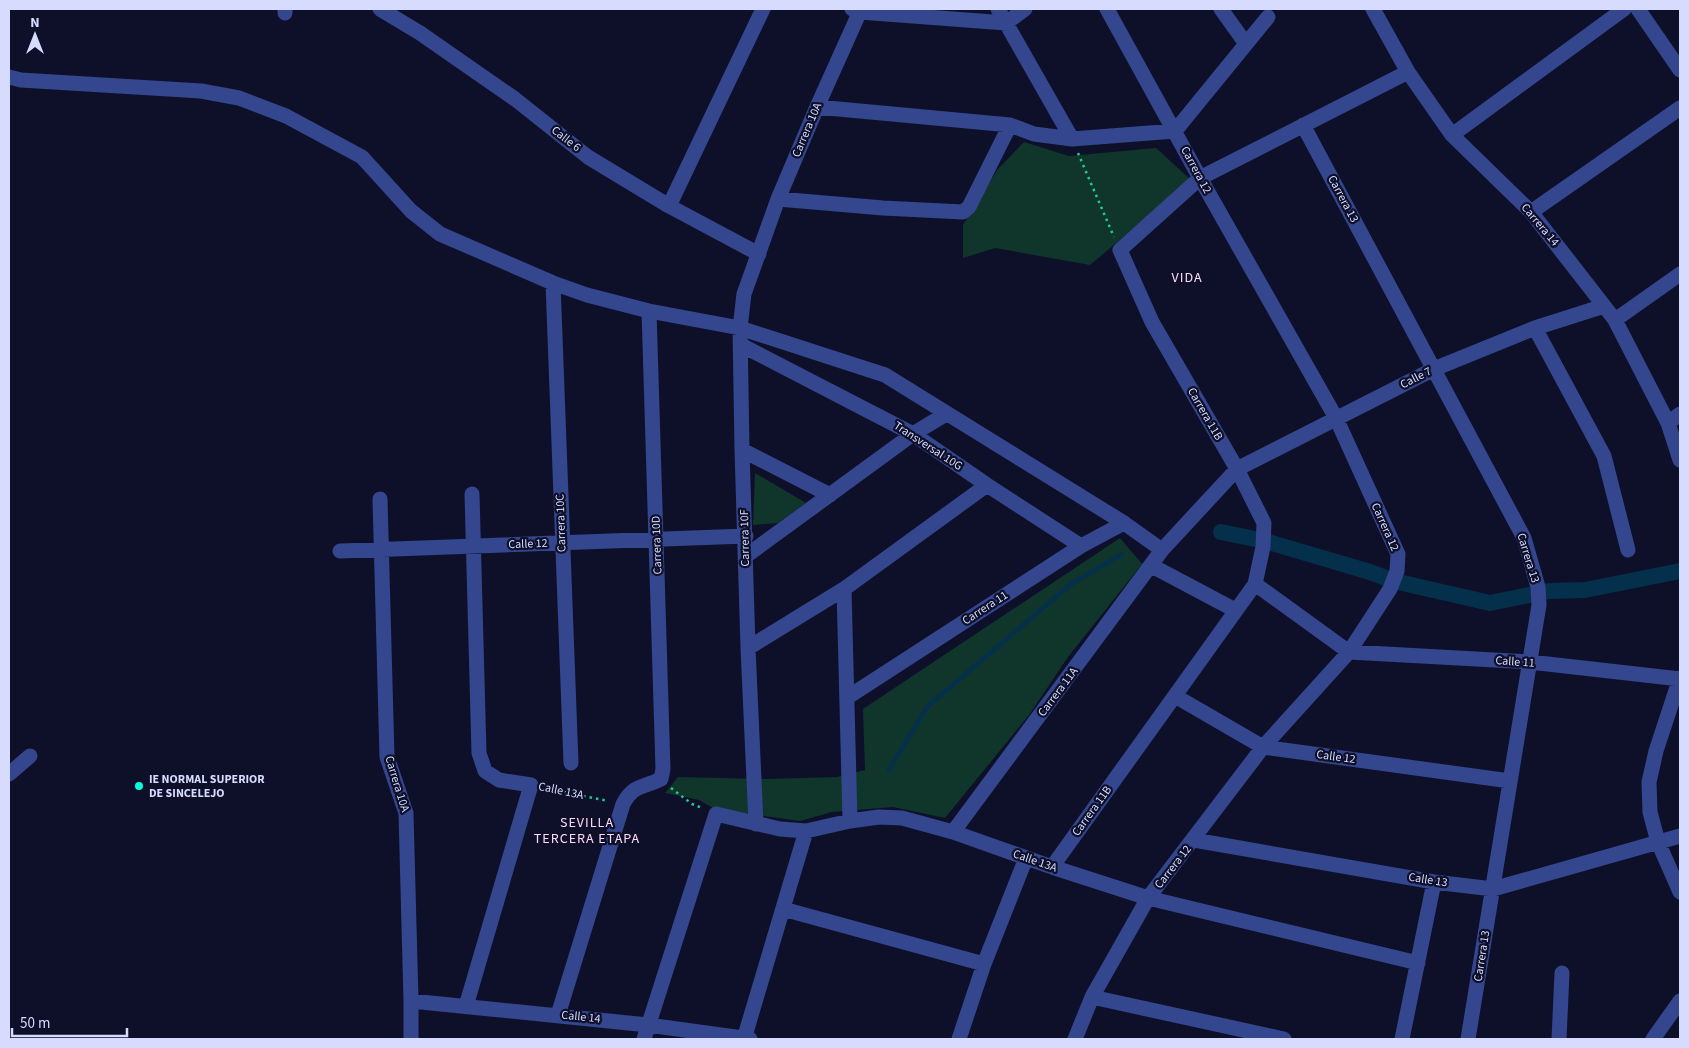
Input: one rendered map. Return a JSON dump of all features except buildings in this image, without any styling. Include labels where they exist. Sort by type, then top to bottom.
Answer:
[{"type":"street","name":"Calle 6","points":[[380,9],[420,33],[515,99],[588,157],[668,206],[759,254]]},
{"type":"street","points":[[668,206],[763,9]]},
{"type":"street","points":[[998,9],[1072,139]]},
{"type":"street","points":[[858,10],[1006,23],[1025,9]]},
{"type":"street","name":"Carrera 12","points":[[1075,1039],[1092,997],[1148,898],[1263,747],[1349,652],[1390,589],[1397,571],[1398,554],[1336,418],[1107,9]]},
{"type":"street","points":[[1221,9],[1246,44]]},
{"type":"street","name":"Carrera 14","points":[[1373,9],[1408,72],[1452,135],[1531,212],[1614,320],[1674,418],[1680,460]]},
{"type":"street","points":[[1452,135],[1624,9]]},
{"type":"street","points":[[1638,9],[1680,70]]},
{"type":"street","name":"Carrera 10A","points":[[759,254],[778,199],[858,10]]},
{"type":"street","points":[[817,107],[1010,126],[1034,134],[1072,139],[1175,130],[1268,17]]},
{"type":"street","points":[[1120,250],[1200,178],[1408,72]]},
{"type":"street","points":[[9,77],[21,80],[201,91],[239,98],[286,116],[362,157],[411,211],[440,234],[553,284],[587,295],[649,311],[740,328],[885,375],[1124,522],[1162,550]]},
{"type":"street","points":[[1531,212],[1680,108]]},
{"type":"street","name":"Carrera 13","points":[[1303,125],[1524,538],[1538,587],[1539,605],[1468,1039]]},
{"type":"street","points":[[778,199],[883,208],[963,212],[969,207],[1010,126]]},
{"type":"street","name":"Carrera 11B","points":[[1052,867],[1255,584],[1263,547],[1264,523],[1237,469],[1152,322],[1120,250]]},
{"type":"street","name":"Carrera 10F","points":[[756,824],[748,648],[740,328],[744,294],[759,254]]},
{"type":"street","points":[[1614,320],[1680,274]]},
{"type":"street","name":"Carrera 10C","points":[[553,284],[572,763]]},
{"type":"street","name":"Calle 7","points":[[1162,550],[1237,469],[1434,369],[1535,328],[1604,306]]},
{"type":"street","name":"Carrera 10D","points":[[649,311],[663,769],[661,779]]},
{"type":"street","points":[[1535,328],[1604,456],[1628,550]]},
{"type":"street","name":"Transversal 10G","points":[[741,345],[913,434],[1081,546]]},
{"type":"street","points":[[746,556],[913,434],[946,414]]},
{"type":"street","points":[[742,450],[830,495]]},
{"type":"street","points":[[748,648],[844,589],[987,485]]},
{"type":"street","points":[[472,494],[473,546]]},
{"type":"street","name":"Carrera 10A","points":[[380,499],[387,757],[406,814],[411,1001],[410,1039]]},
{"type":"street","name":"Carrera 11","points":[[848,697],[1081,546],[1124,522]]},
{"type":"street","name":"Calle 12","points":[[340,551],[746,536]]},
{"type":"street","name":"Calle 13A","points":[[473,546],[479,754],[485,771],[499,780],[532,785]]},
{"type":"street","name":"Carrera 11A","points":[[953,832],[1162,550]]},
{"type":"street","points":[[1152,566],[1235,610]]},
{"type":"street","points":[[1255,584],[1349,652]]},
{"type":"street","points":[[844,589],[850,821]]},
{"type":"street","name":"Calle 11","points":[[1349,652],[1530,662],[1680,678]]},
{"type":"street","points":[[1680,678],[1656,751],[1650,782],[1650,812],[1658,842],[1680,892]]},
{"type":"street","name":"Calle 12","points":[[1175,696],[1263,747],[1510,781]]},
{"type":"street","points":[[9,774],[30,756]]},
{"type":"street","points":[[558,1015],[623,804],[628,796],[639,786],[661,779]]},
{"type":"street","points":[[466,1006],[532,785]]},
{"type":"street","points":[[646,1032],[716,814]]},
{"type":"street","name":"Calle 13A","points":[[716,814],[780,829],[806,831],[850,821],[879,817],[902,818],[953,832],[1148,898],[1418,963]]},
{"type":"street","points":[[746,1039],[806,831]]},
{"type":"street","points":[[1658,842],[1680,836]]},
{"type":"street","name":"Calle 13","points":[[1194,840],[1434,882],[1493,889],[1658,842]]},
{"type":"street","points":[[958,1039],[984,964],[1026,858]]},
{"type":"street","points":[[1402,1039],[1434,882]]},
{"type":"street","points":[[783,909],[984,964]]},
{"type":"street","points":[[1559,1039],[1562,973]]},
{"type":"street","points":[[1092,997],[1284,1039]]},
{"type":"street","name":"Calle 14","points":[[411,1001],[558,1015],[646,1032],[746,1039]]},
{"type":"street","points":[[1653,1039],[1680,1001]]},
{"type":"path","points":[[1072,139],[1120,250]]},
{"type":"path","points":[[661,779],[692,804],[716,814]]},
{"type":"path","name":"Calle 13A","points":[[532,785],[623,804]]},
{"type":"green space","points":[[1024,142],[1069,156],[1156,148],[1191,180],[1090,265],[995,248],[963,258],[963,225],[998,169]]},
{"type":"green space","points":[[755,473],[806,503],[778,523],[753,525]]},
{"type":"green space","points":[[1120,538],[1142,564],[1068,657],[1029,715],[945,818],[893,807],[832,812],[800,821],[715,809],[699,800],[665,793],[678,777],[766,779],[837,777],[865,770],[863,709]]},
{"type":"waterway","points":[[1221,532],[1265,541],[1394,581],[1490,603],[1549,591],[1585,590],[1680,571]]},
{"type":"waterway","points":[[889,770],[927,707],[1071,584],[1122,554]]},
{"type":"place","name":"IE NORMAL SUPERIOR DE SINCELEJO","points":[[139,786]]},
{"type":"district","name":"VIDA","points":[[1187,278]]},
{"type":"district","name":"SEVILLA TERCERA ETAPA","points":[[587,832]]}]
